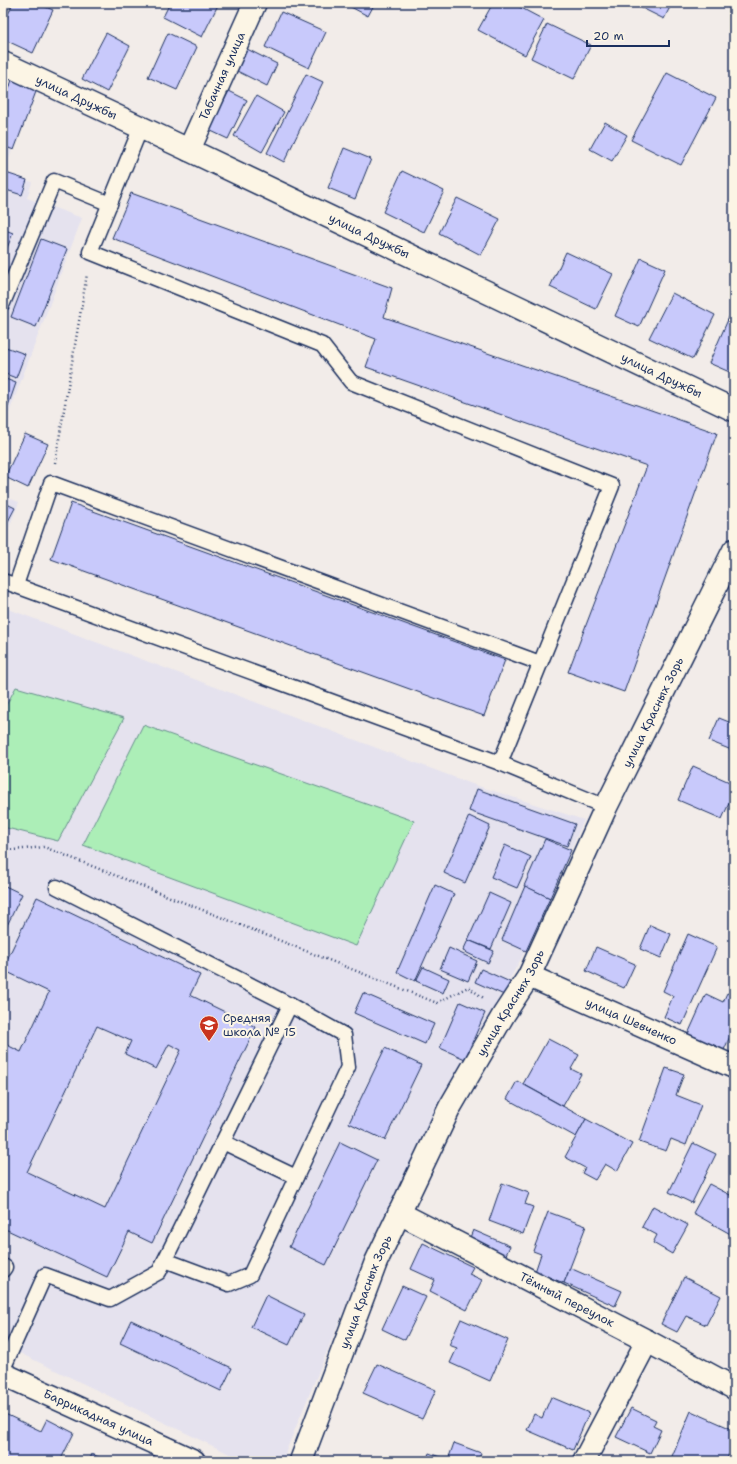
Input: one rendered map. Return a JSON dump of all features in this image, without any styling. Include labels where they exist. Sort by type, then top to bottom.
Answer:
[{"type":"street","name":"Табачная улица","points":[[189,150],[255,3]]},
{"type":"street","name":"улица Дружбы","points":[[3,64],[189,150],[734,410]]},
{"type":"street","name":"улица Красных Зорь","points":[[301,1461],[376,1262],[399,1213],[450,1107],[528,976],[606,807],[734,550]]},
{"type":"street","name":"улица Шевченко","points":[[528,976],[734,1067]]},
{"type":"street","name":"Тёмный переулок","points":[[399,1213],[648,1341],[734,1388]]},
{"type":"street","points":[[584,1461],[648,1341]]},
{"type":"street","name":"Баррикадная улица","points":[[3,1374],[194,1461]]},
{"type":"lane","points":[[141,128],[90,252],[322,345],[351,382],[612,486],[500,763]]},
{"type":"lane","points":[[3,303],[54,182],[110,204]]},
{"type":"lane","points":[[540,663],[52,483],[9,583],[500,763],[606,807]]},
{"type":"lane","points":[[57,887],[290,1005],[344,1035],[348,1067],[250,1275],[230,1284],[165,1260]]},
{"type":"lane","points":[[3,1369],[45,1275],[110,1299],[159,1272],[290,1005]]},
{"type":"lane","points":[[223,1142],[296,1177]]},
{"type":"lane","points":[[3,1266],[5,1267],[3,1270]]},
{"type":"path","points":[[52,483],[90,252]]},
{"type":"path","points":[[3,851],[44,847],[437,1003],[468,987],[504,1014]]},
{"type":"shaded area","points":[[3,82],[33,93],[4,172],[32,182],[27,198],[82,218],[9,413],[3,411]]},
{"type":"shaded area","points":[[3,496],[19,502],[3,543]]},
{"type":"shaded area","name":"Средняя школа № 15","points":[[3,607],[472,784],[584,820],[522,957],[461,1066],[371,1244],[282,1461],[244,1461],[3,1345]]},
{"type":"green space","points":[[16,687],[124,718],[58,841],[3,827],[3,711]]},
{"type":"green space","points":[[143,725],[414,821],[356,946],[83,845]]},
{"type":"building","points":[[13,3],[36,3],[53,10],[33,53],[3,39],[3,26]]},
{"type":"building","points":[[170,3],[219,3],[202,37],[163,17]]},
{"type":"building","points":[[348,3],[375,3],[368,16],[347,5]]},
{"type":"building","points":[[493,3],[512,3],[544,20],[525,55],[478,30]]},
{"type":"building","points":[[632,3],[672,3],[664,19]]},
{"type":"building","points":[[281,12],[326,32],[309,68],[265,47]]},
{"type":"building","points":[[547,24],[591,45],[574,79],[531,58]]},
{"type":"building","points":[[106,33],[130,46],[107,92],[82,79]]},
{"type":"building","points":[[168,33],[197,47],[177,90],[148,77]]},
{"type":"building","points":[[247,49],[277,64],[267,86],[237,71]]},
{"type":"building","points":[[667,73],[716,98],[681,165],[631,140]]},
{"type":"building","points":[[306,74],[323,82],[284,162],[267,153]]},
{"type":"building","points":[[12,80],[37,89],[14,150],[3,146],[3,105]]},
{"type":"building","points":[[3,82],[10,85],[3,101]]},
{"type":"building","points":[[229,91],[247,100],[228,139],[209,130]]},
{"type":"building","points":[[256,96],[284,112],[262,152],[234,136]]},
{"type":"building","points":[[605,122],[627,135],[612,161],[590,149]]},
{"type":"building","points":[[344,148],[371,159],[355,199],[328,188]]},
{"type":"building","points":[[402,171],[444,191],[424,232],[383,212]]},
{"type":"building","points":[[3,172],[27,180],[22,195],[3,189]]},
{"type":"building","points":[[131,193],[392,288],[384,317],[717,433],[624,692],[568,672],[647,466],[366,367],[376,339],[112,238]]},
{"type":"building","points":[[457,198],[500,219],[481,255],[439,233]]},
{"type":"building","points":[[3,229],[13,233],[3,258]]},
{"type":"building","points":[[41,239],[67,249],[36,327],[11,317]]},
{"type":"building","points":[[566,252],[613,274],[596,309],[550,287]]},
{"type":"building","points":[[641,258],[665,269],[639,327],[615,316]]},
{"type":"building","points":[[672,293],[715,315],[693,359],[649,338]]},
{"type":"building","points":[[730,315],[734,316],[734,374],[709,363]]},
{"type":"building","points":[[3,346],[25,354],[16,378],[3,373]]},
{"type":"building","points":[[3,378],[16,383],[8,406],[3,405]]},
{"type":"building","points":[[25,434],[48,444],[28,488],[5,477]]},
{"type":"building","points":[[3,502],[15,508],[5,527],[3,526]]},
{"type":"building","points":[[71,503],[505,660],[484,716],[51,559]]},
{"type":"building","points":[[719,718],[734,724],[734,751],[709,741]]},
{"type":"building","points":[[693,766],[734,784],[734,792],[722,819],[678,800]]},
{"type":"building","points":[[477,789],[575,824],[567,846],[469,811]]},
{"type":"building","points":[[469,816],[490,826],[465,883],[444,873]]},
{"type":"building","points":[[545,839],[571,850],[550,898],[524,886]]},
{"type":"building","points":[[505,845],[531,857],[517,888],[491,877]]},
{"type":"building","points":[[3,885],[22,894],[3,934]]},
{"type":"building","points":[[435,885],[454,894],[415,981],[397,972]]},
{"type":"building","points":[[525,886],[550,898],[526,951],[502,940]]},
{"type":"building","points":[[489,893],[511,903],[491,949],[468,940]]},
{"type":"building","points":[[37,897],[200,975],[190,995],[256,1027],[152,1243],[129,1232],[107,1277],[3,1228],[3,1043],[21,1052],[49,992],[3,970]],"holes":[[[97,1026],[131,1041],[125,1054],[156,1069],[169,1044],[181,1050],[105,1209],[27,1172]]]},
{"type":"building","points":[[650,925],[671,934],[661,958],[640,949]]},
{"type":"building","points":[[688,934],[717,947],[682,1025],[664,1017],[673,996],[663,991]]},
{"type":"building","points":[[468,940],[494,951],[488,963],[463,951]]},
{"type":"building","points":[[596,947],[635,964],[624,988],[586,971]]},
{"type":"building","points":[[449,948],[477,961],[468,981],[440,969]]},
{"type":"building","points":[[423,967],[449,979],[443,993],[416,981]]},
{"type":"building","points":[[481,969],[510,982],[504,995],[475,982]]},
{"type":"building","points":[[363,993],[434,1024],[425,1044],[354,1013]]},
{"type":"building","points":[[727,993],[734,996],[734,1027],[724,1050],[688,1034],[706,994],[723,1002]]},
{"type":"building","points":[[460,1002],[485,1013],[465,1059],[440,1048]]},
{"type":"building","points":[[548,1039],[579,1055],[571,1069],[581,1074],[563,1106],[523,1084]]},
{"type":"building","points":[[385,1048],[421,1065],[385,1140],[349,1123]]},
{"type":"building","points":[[666,1068],[684,1074],[676,1095],[701,1105],[686,1145],[671,1139],[666,1151],[639,1142]]},
{"type":"building","points":[[517,1081],[586,1119],[576,1137],[507,1099]]},
{"type":"building","points":[[586,1119],[632,1144],[617,1171],[605,1164],[595,1180],[582,1173],[585,1168],[565,1157]]},
{"type":"building","points":[[340,1142],[377,1160],[326,1265],[289,1247]]},
{"type":"building","points":[[693,1143],[716,1154],[692,1203],[669,1192]]},
{"type":"building","points":[[502,1183],[529,1193],[525,1204],[533,1207],[523,1234],[489,1221]]},
{"type":"building","points":[[709,1184],[734,1197],[734,1236],[693,1213]]},
{"type":"building","points":[[653,1206],[688,1225],[672,1254],[653,1243],[657,1235],[642,1227]]},
{"type":"building","points":[[548,1212],[586,1226],[564,1283],[535,1272],[541,1254],[533,1251]]},
{"type":"building","points":[[473,1230],[510,1246],[503,1261],[467,1245]]},
{"type":"building","points":[[423,1243],[473,1267],[469,1274],[482,1280],[467,1310],[430,1291],[435,1280],[411,1269]]},
{"type":"building","points":[[570,1268],[622,1291],[615,1306],[564,1283]]},
{"type":"building","points":[[684,1277],[721,1296],[706,1325],[686,1316],[677,1332],[661,1324]]},
{"type":"building","points":[[402,1286],[426,1297],[405,1340],[382,1329]]},
{"type":"building","points":[[266,1295],[304,1314],[289,1345],[251,1327]]},
{"type":"building","points":[[461,1319],[508,1340],[490,1381],[450,1363],[457,1348],[449,1345]]},
{"type":"building","points":[[131,1320],[232,1368],[221,1391],[120,1343]]},
{"type":"building","points":[[377,1364],[436,1390],[422,1419],[363,1393]]},
{"type":"building","points":[[551,1397],[589,1413],[573,1450],[527,1430],[534,1414],[542,1418]]},
{"type":"building","points":[[631,1408],[656,1420],[653,1426],[661,1430],[650,1453],[616,1437]]},
{"type":"building","points":[[691,1411],[734,1430],[734,1443],[726,1461],[670,1461]]},
{"type":"building","points":[[3,1413],[41,1431],[47,1419],[74,1433],[60,1461],[11,1461],[3,1457]]},
{"type":"building","points":[[454,1443],[481,1453],[478,1461],[426,1461],[429,1453],[448,1460]]},
{"type":"building","points":[[92,1454],[107,1461],[89,1461]]},
{"type":"place","name":"Средняя школа № 15","points":[[209,1042]]}]
